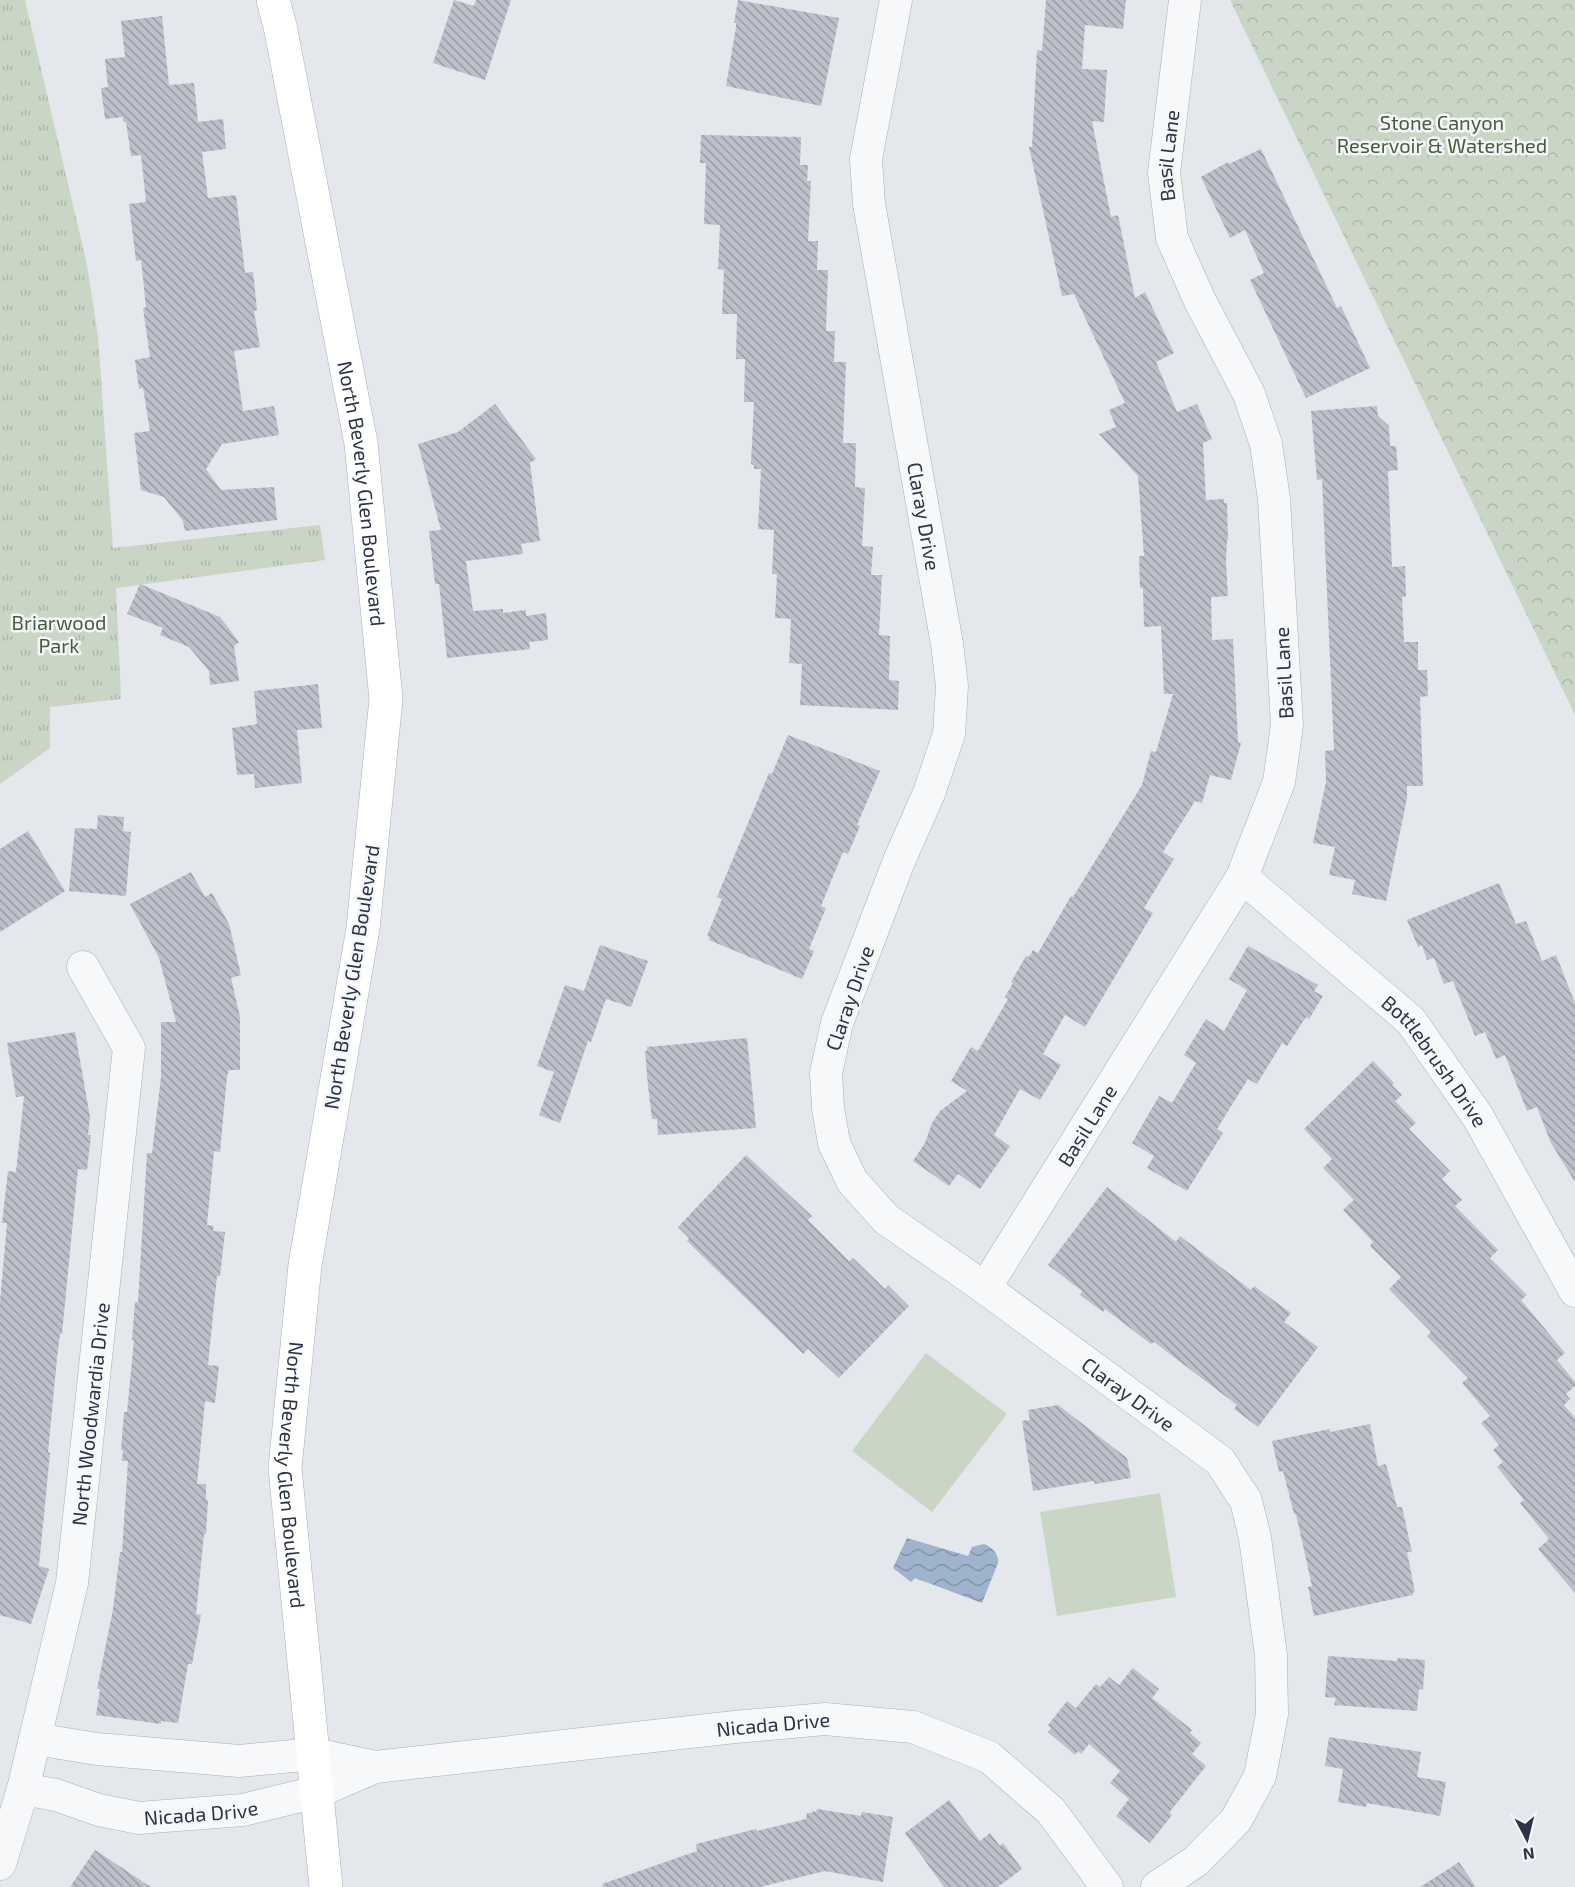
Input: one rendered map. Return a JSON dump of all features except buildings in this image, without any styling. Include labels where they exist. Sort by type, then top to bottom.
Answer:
[{"type":"main road","name":"North Beverly Glen Boulevard","points":[[273,0],[280,26],[361,443],[386,699],[363,928],[305,1265],[285,1468],[326,1887]]},
{"type":"street","name":"Claray Drive","points":[[896,0],[866,159],[869,204],[947,644],[952,686],[949,734],[929,793],[899,861],[837,1023],[826,1072],[828,1108],[834,1143],[852,1181],[886,1219],[985,1288],[1220,1461],[1246,1501],[1255,1538],[1271,1655],[1272,1714],[1260,1776],[1236,1820],[1196,1861],[1157,1887]]},
{"type":"street","name":"Basil Lane","points":[[985,1288],[1242,877],[1279,782],[1287,725],[1274,499],[1266,444],[1249,394],[1200,301],[1172,238],[1164,173],[1185,0]]},
{"type":"street","name":"Bottlebrush Drive","points":[[1242,877],[1411,1021],[1478,1117],[1575,1291]]},
{"type":"street","name":"North Woodwardia Drive","points":[[0,1864],[23,1789],[72,1583],[129,1048],[83,967]]},
{"type":"street","name":"Nicada Drive","points":[[23,1789],[56,1795],[99,1810],[139,1818],[243,1810],[317,1792],[375,1767],[825,1719],[913,1727],[989,1757],[1051,1811],[1107,1887]]},
{"type":"street","name":"Nicada Drive","points":[[34,1739],[97,1749],[239,1761],[314,1754],[375,1767]]},
{"type":"green space","name":"Briarwood Park","points":[[0,0],[25,0],[87,265],[98,336],[113,548],[320,525],[325,560],[116,588],[121,699],[50,707],[50,748],[0,784]]},
{"type":"green space","name":"Stone Canyon Reservoir & Watershed","points":[[1230,0],[1575,0],[1575,715]]},
{"type":"green space","points":[[926,1353],[1007,1414],[932,1512],[852,1451]]},
{"type":"green space","points":[[1160,1493],[1176,1597],[1057,1616],[1040,1512]]},
{"type":"water","points":[[907,1538],[968,1556],[972,1547],[984,1544],[992,1549],[998,1563],[982,1603],[915,1578],[911,1582],[893,1568]]}]
